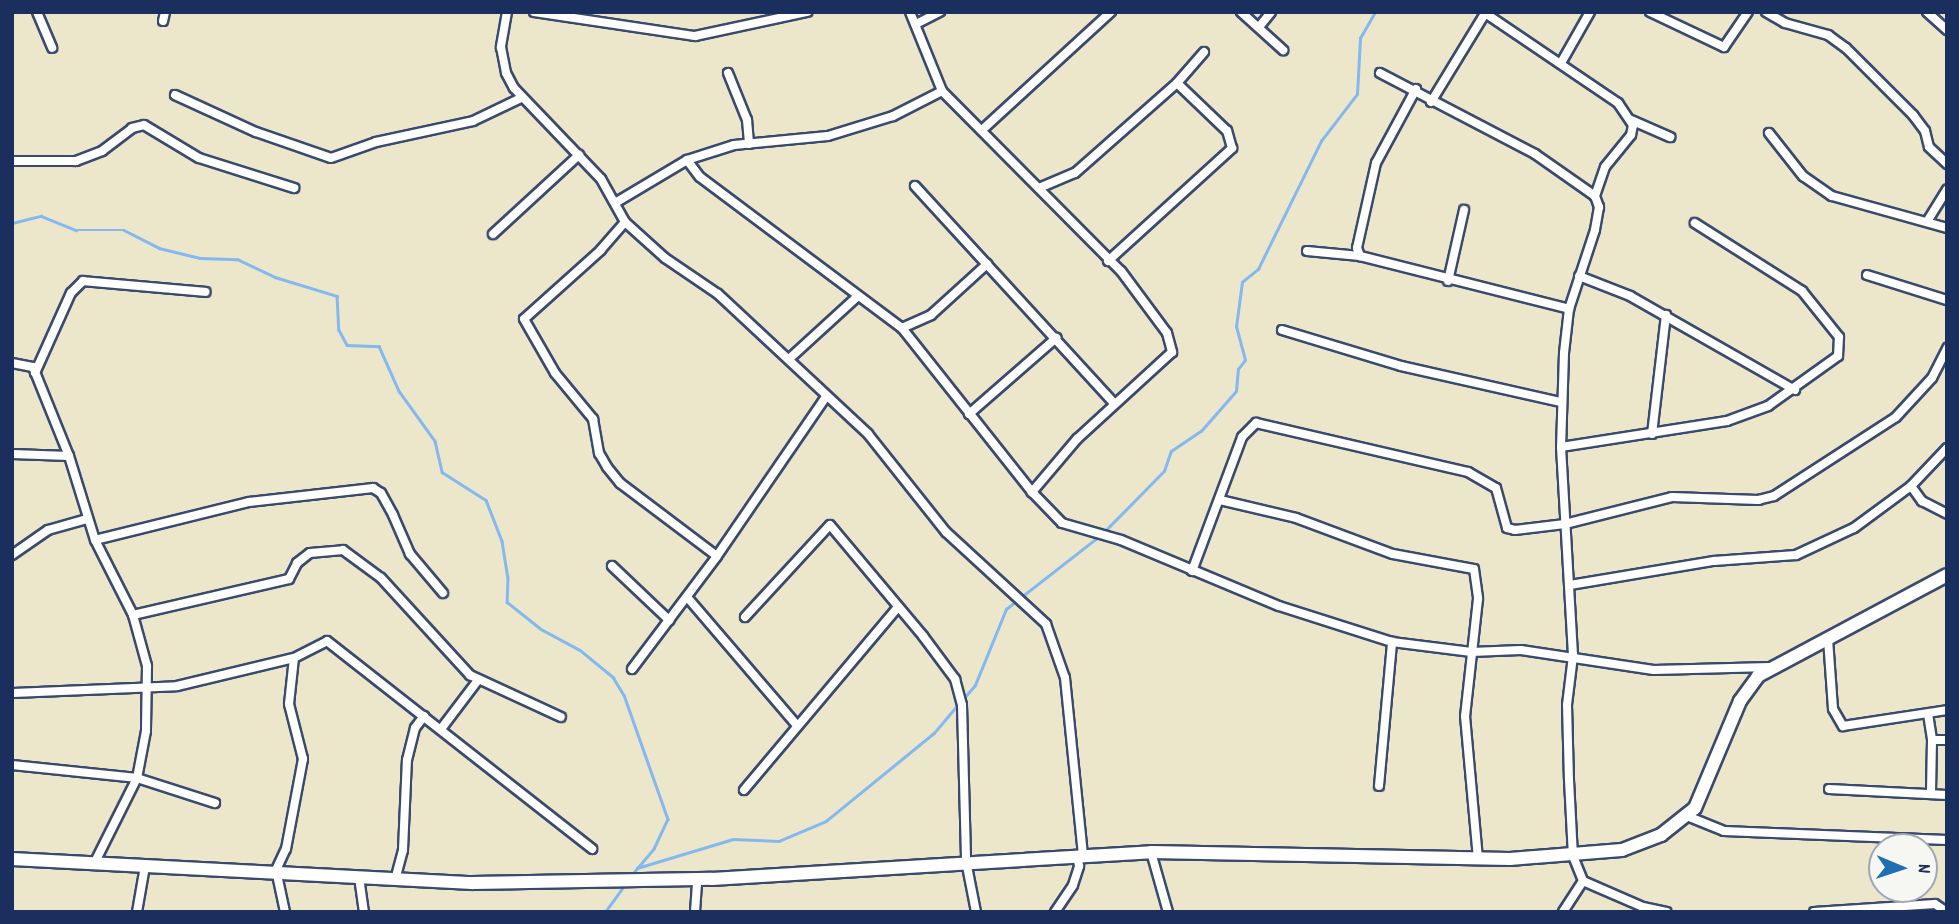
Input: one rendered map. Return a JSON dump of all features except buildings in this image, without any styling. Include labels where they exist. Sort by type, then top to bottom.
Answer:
[{"type":"street","points":[[37,12],[52,48]]},
{"type":"street","points":[[507,12],[501,47],[506,73],[521,98],[579,155],[615,203],[625,222],[664,258],[718,293],[789,359],[825,398],[868,434],[968,555],[1031,608],[1055,644],[1065,678],[1080,855],[1073,885],[1055,912]]},
{"type":"street","points":[[534,12],[695,36],[807,12]]},
{"type":"street","points":[[909,12],[942,91],[1040,188],[1108,261],[1167,332],[1172,352],[1145,381],[1114,404],[1032,492]]},
{"type":"street","points":[[916,24],[940,12]]},
{"type":"street","points":[[982,130],[1111,12]]},
{"type":"street","points":[[1241,12],[1283,50]]},
{"type":"street","points":[[1259,27],[1271,12]]},
{"type":"street","points":[[1562,63],[1590,12]]},
{"type":"street","points":[[1650,12],[1724,47],[1748,12]]},
{"type":"street","points":[[1766,12],[1784,23],[1828,34],[1846,48],[1913,115],[1934,154],[1947,164]]},
{"type":"street","points":[[1927,12],[1947,30]]},
{"type":"street","points":[[1431,102],[1485,13],[1618,103],[1631,120],[1670,137]]},
{"type":"street","points":[[1040,188],[1075,173],[1177,83],[1204,52]]},
{"type":"street","points":[[728,73],[747,120],[749,144]]},
{"type":"street","points":[[1380,73],[1416,89],[1431,102],[1535,154],[1595,196],[1599,207],[1595,230],[1569,309],[1561,402],[1561,447],[1573,656],[1567,705],[1573,856],[1583,881],[1643,909],[1666,912]]},
{"type":"street","points":[[1108,261],[1232,148],[1227,131],[1177,83]]},
{"type":"street","points":[[1360,256],[1357,248],[1376,163],[1416,89]]},
{"type":"street","points":[[615,203],[687,160],[749,144],[828,136],[893,116],[942,91]]},
{"type":"street","points":[[175,95],[256,132],[331,158],[376,142],[473,121],[521,98]]},
{"type":"street","points":[[1595,196],[1605,166],[1631,135],[1631,120]]},
{"type":"street","points":[[12,161],[76,161],[144,125],[199,158],[294,188]]},
{"type":"street","points":[[1769,133],[1803,176],[1832,196],[1849,204],[1928,220],[1947,228]]},
{"type":"street","points":[[493,234],[579,155]]},
{"type":"street","points":[[687,160],[700,177],[800,247],[858,296],[902,328],[1032,492],[1062,523],[1121,540],[1312,618],[1392,642],[1471,652],[1521,650],[1654,670],[1770,667]]},
{"type":"street","points":[[915,186],[1114,404]]},
{"type":"street","points":[[1928,220],[1947,190]]},
{"type":"street","points":[[1448,281],[1464,210]]},
{"type":"street","points":[[625,222],[601,250],[524,320],[555,373],[593,419],[599,453],[620,483],[717,556]]},
{"type":"street","points":[[1561,447],[1727,421],[1768,406],[1795,390],[1838,356],[1841,343],[1830,321],[1780,274],[1743,256],[1695,223]]},
{"type":"street","points":[[1307,251],[1360,256],[1448,281],[1569,309]]},
{"type":"street","points":[[902,328],[931,315],[987,264]]},
{"type":"street","points":[[1867,275],[1947,300]]},
{"type":"street","points":[[1579,276],[1666,315],[1795,390]]},
{"type":"street","points":[[35,373],[71,293],[83,281],[206,292]]},
{"type":"street","points":[[789,359],[858,296]]},
{"type":"street","points":[[1652,434],[1666,315]]},
{"type":"street","points":[[1282,330],[1401,366],[1561,402]]},
{"type":"street","points":[[969,414],[1056,338]]},
{"type":"street","points":[[1192,571],[1242,437],[1256,423],[1468,472],[1496,488],[1511,530],[1565,524],[1672,497],[1758,500],[1774,496],[1896,417],[1932,378],[1947,348]]},
{"type":"street","points":[[12,363],[30,365],[35,373],[69,456],[94,540],[133,615],[147,666],[146,731],[137,778],[94,864]]},
{"type":"street","points":[[632,669],[717,556],[825,398]]},
{"type":"street","points":[[1570,585],[1714,561],[1796,555],[1854,528],[1911,486],[1947,448]]},
{"type":"street","points":[[12,454],[69,456]]},
{"type":"street","points":[[1911,486],[1922,501],[1947,514]]},
{"type":"street","points":[[94,540],[268,499],[373,488],[393,515],[410,554],[443,593]]},
{"type":"street","points":[[1220,500],[1296,518],[1392,554],[1474,569],[1478,599],[1465,716],[1478,858]]},
{"type":"street","points":[[12,555],[48,530],[87,519]]},
{"type":"street","points":[[745,617],[830,525],[955,679],[962,705],[966,860],[976,912]]},
{"type":"street","points":[[133,615],[289,579],[297,563],[310,553],[342,550],[381,578],[433,640],[478,680],[561,718]]},
{"type":"street","points":[[612,566],[669,620]]},
{"type":"street","points":[[12,859],[276,870],[395,880],[697,880],[966,860],[1151,852],[1478,858],[1573,856],[1643,843],[1687,816],[1709,782],[1745,692],[1770,667],[1947,575]]},
{"type":"street","points":[[687,597],[796,724]]},
{"type":"street","points":[[744,790],[796,724],[898,607]]},
{"type":"street","points":[[1828,639],[1833,709],[1843,726],[1947,710]]},
{"type":"street","points":[[13,693],[148,689],[294,658],[327,641],[592,849]]},
{"type":"street","points":[[1379,786],[1392,642]]},
{"type":"street","points":[[285,912],[276,870],[286,849],[303,759],[289,704],[294,658]]},
{"type":"street","points":[[440,729],[478,680]]},
{"type":"street","points":[[1927,714],[1932,740],[1931,794]]},
{"type":"street","points":[[395,880],[403,850],[411,742],[424,716]]},
{"type":"street","points":[[1932,740],[1947,740]]},
{"type":"street","points":[[12,765],[137,778],[215,803]]},
{"type":"street","points":[[1829,789],[1947,795]]},
{"type":"street","points":[[1687,816],[1724,831],[1947,840]]},
{"type":"street","points":[[1151,852],[1168,912]]},
{"type":"street","points":[[137,912],[145,866]]},
{"type":"street","points":[[359,877],[364,912]]},
{"type":"street","points":[[695,912],[697,880]]},
{"type":"street","points":[[1563,912],[1583,881]]},
{"type":"street","points":[[1814,912],[1912,904],[1943,905],[1947,912]]},
{"type":"waterway","points":[[1103,533],[1164,471],[1171,451],[1201,431],[1236,391],[1238,369],[1245,360],[1236,327],[1242,282],[1258,269],[1321,141],[1357,94],[1360,38],[1375,12]]},
{"type":"waterway","points":[[12,223],[41,216],[76,230],[124,230],[159,248],[200,258],[237,259],[275,277],[337,296],[339,330],[347,345],[379,346],[399,391],[435,441],[442,472],[486,500],[502,541],[508,577],[507,602],[541,629],[580,650],[613,677],[624,695],[668,819],[654,849],[632,875]]},
{"type":"waterway","points":[[963,699],[975,685],[1006,609],[1098,537]]},
{"type":"waterway","points":[[637,868],[733,839],[779,841],[826,821],[934,733],[958,704]]},
{"type":"waterway","points":[[605,912],[624,886]]}]
